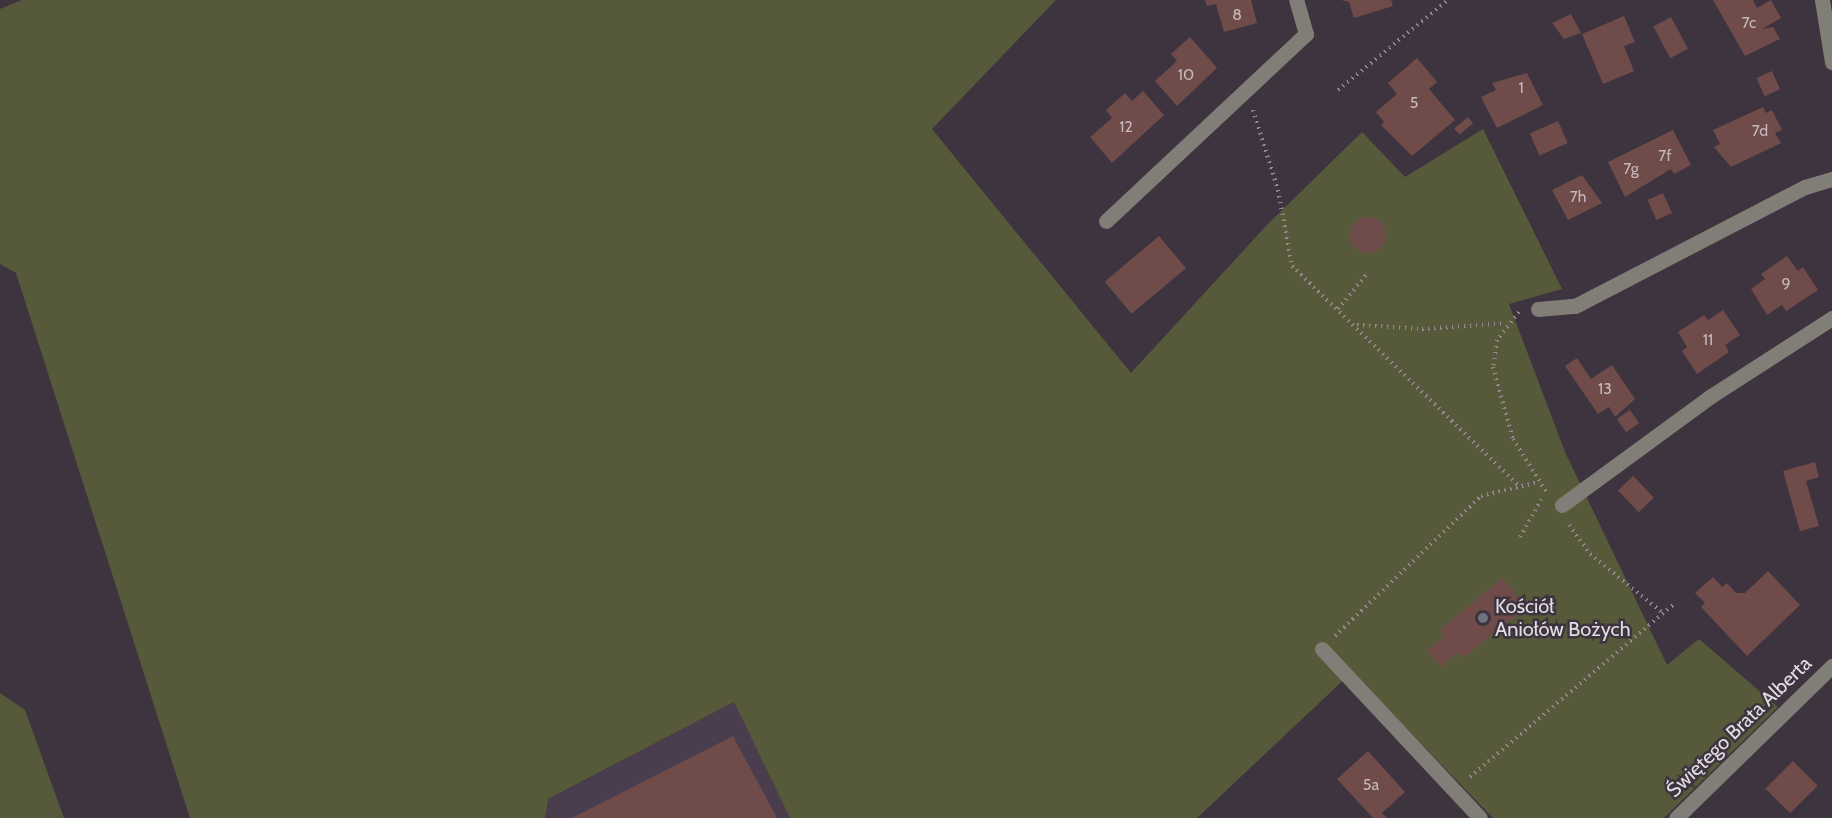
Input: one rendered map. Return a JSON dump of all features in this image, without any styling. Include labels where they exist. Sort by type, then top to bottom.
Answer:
[{"type":"street","points":[[1106,221],[1247,93],[1306,34],[1296,0]]},
{"type":"street","points":[[1822,0],[1832,62]]},
{"type":"street","points":[[1538,309],[1575,306],[1832,179]]},
{"type":"street","points":[[1562,505],[1711,396],[1832,318]]},
{"type":"street","points":[[1322,649],[1480,818]]},
{"type":"street","name":"Świętego Brata Alberta","points":[[1676,818],[1832,666]]},
{"type":"path","points":[[1338,90],[1448,0]]},
{"type":"path","points":[[1247,93],[1278,190],[1282,231],[1292,266],[1356,325],[1518,484]]},
{"type":"path","points":[[1338,309],[1366,274]]},
{"type":"path","points":[[1538,309],[1514,315],[1506,323],[1497,340],[1493,367],[1513,439],[1545,492],[1562,505],[1573,533],[1590,554],[1664,614]]},
{"type":"path","points":[[1356,325],[1422,329],[1506,323]]},
{"type":"path","points":[[1322,649],[1449,522],[1481,496],[1518,484],[1539,482]]},
{"type":"path","points":[[1520,537],[1545,492]]},
{"type":"path","points":[[1453,791],[1672,605]]},
{"type":"shaded area","points":[[734,702],[790,818],[545,818],[547,800]]},
{"type":"green space","points":[[22,0],[1056,0],[932,129],[1131,373],[1266,226],[1362,132],[1405,177],[1483,129],[1562,289],[1509,304],[1565,452],[1667,665],[1699,639],[1778,707],[1664,818],[1493,818],[1352,672],[1197,818],[790,818],[734,702],[548,799],[545,818],[190,818],[16,273],[0,264],[0,9]]},
{"type":"green space","points":[[0,693],[25,710],[64,818],[0,818]]},
{"type":"building","points":[[1205,0],[1251,0],[1257,23],[1224,32],[1216,4],[1207,6]]},
{"type":"building","points":[[1341,0],[1391,0],[1393,6],[1354,18],[1349,2]]},
{"type":"building","points":[[1713,0],[1753,0],[1757,8],[1771,0],[1781,18],[1762,29],[1773,27],[1780,39],[1745,56]]},
{"type":"building","points":[[1571,14],[1581,33],[1564,39],[1552,23]]},
{"type":"building","points":[[1624,16],[1635,42],[1624,46],[1634,71],[1603,84],[1582,34]]},
{"type":"building","points":[[1671,17],[1688,49],[1670,58],[1653,26]]},
{"type":"building","points":[[1190,37],[1217,68],[1177,106],[1155,81],[1177,61],[1171,54]]},
{"type":"building","points":[[1417,58],[1437,82],[1429,89],[1455,120],[1412,156],[1381,125],[1384,122],[1376,112],[1397,94],[1388,83]]},
{"type":"building","points":[[1772,71],[1780,89],[1765,96],[1756,78]]},
{"type":"building","points":[[1527,73],[1543,105],[1497,128],[1481,97],[1496,90],[1492,83]]},
{"type":"building","points":[[1143,91],[1164,115],[1112,163],[1090,137],[1112,118],[1106,110],[1125,93],[1132,101]]},
{"type":"building","points":[[1763,107],[1766,113],[1772,110],[1782,130],[1775,133],[1781,143],[1731,167],[1714,147],[1720,144],[1713,130]]},
{"type":"building","points":[[1468,117],[1473,123],[1459,135],[1454,129]]},
{"type":"building","points":[[1558,121],[1568,143],[1539,156],[1530,134]]},
{"type":"building","points":[[1673,130],[1691,165],[1674,174],[1671,169],[1625,197],[1608,162]]},
{"type":"building","points":[[1582,175],[1602,203],[1568,220],[1552,190]]},
{"type":"building","points":[[1663,193],[1672,213],[1656,220],[1647,200]]},
{"type":"building","points":[[1368,217],[1380,223],[1386,235],[1380,247],[1368,253],[1356,247],[1350,235],[1356,223]]},
{"type":"building","points":[[1159,236],[1186,268],[1132,314],[1105,282]]},
{"type":"building","points":[[1787,256],[1798,271],[1803,267],[1818,290],[1786,311],[1782,305],[1767,315],[1751,289],[1765,279],[1761,274]]},
{"type":"building","points":[[1723,310],[1740,335],[1725,345],[1729,352],[1697,374],[1682,351],[1687,347],[1678,332],[1704,315],[1708,320]]},
{"type":"building","points":[[1577,358],[1591,379],[1612,365],[1635,399],[1615,417],[1609,407],[1598,414],[1565,366]]},
{"type":"building","points":[[1630,410],[1639,423],[1626,432],[1617,419]]},
{"type":"building","points":[[1815,462],[1819,477],[1806,481],[1819,526],[1800,531],[1783,471]]},
{"type":"building","points":[[1633,476],[1654,498],[1639,512],[1618,491]]},
{"type":"building","points":[[1768,571],[1800,605],[1747,656],[1701,607],[1705,603],[1695,593],[1713,577],[1722,587],[1727,583],[1736,593],[1745,593]]},
{"type":"building","name":"Kościół Aniołów Bożych","points":[[1502,578],[1526,607],[1463,658],[1458,652],[1441,667],[1427,650],[1444,636],[1440,630]]},
{"type":"building","points":[[733,736],[777,818],[572,818]]},
{"type":"building","points":[[1368,751],[1405,792],[1382,813],[1387,818],[1373,818],[1337,779]]},
{"type":"building","points":[[1793,761],[1818,786],[1790,813],[1765,789]]},
{"type":"place","name":"Kościół Aniołów Bożych","points":[[1483,618]]}]
